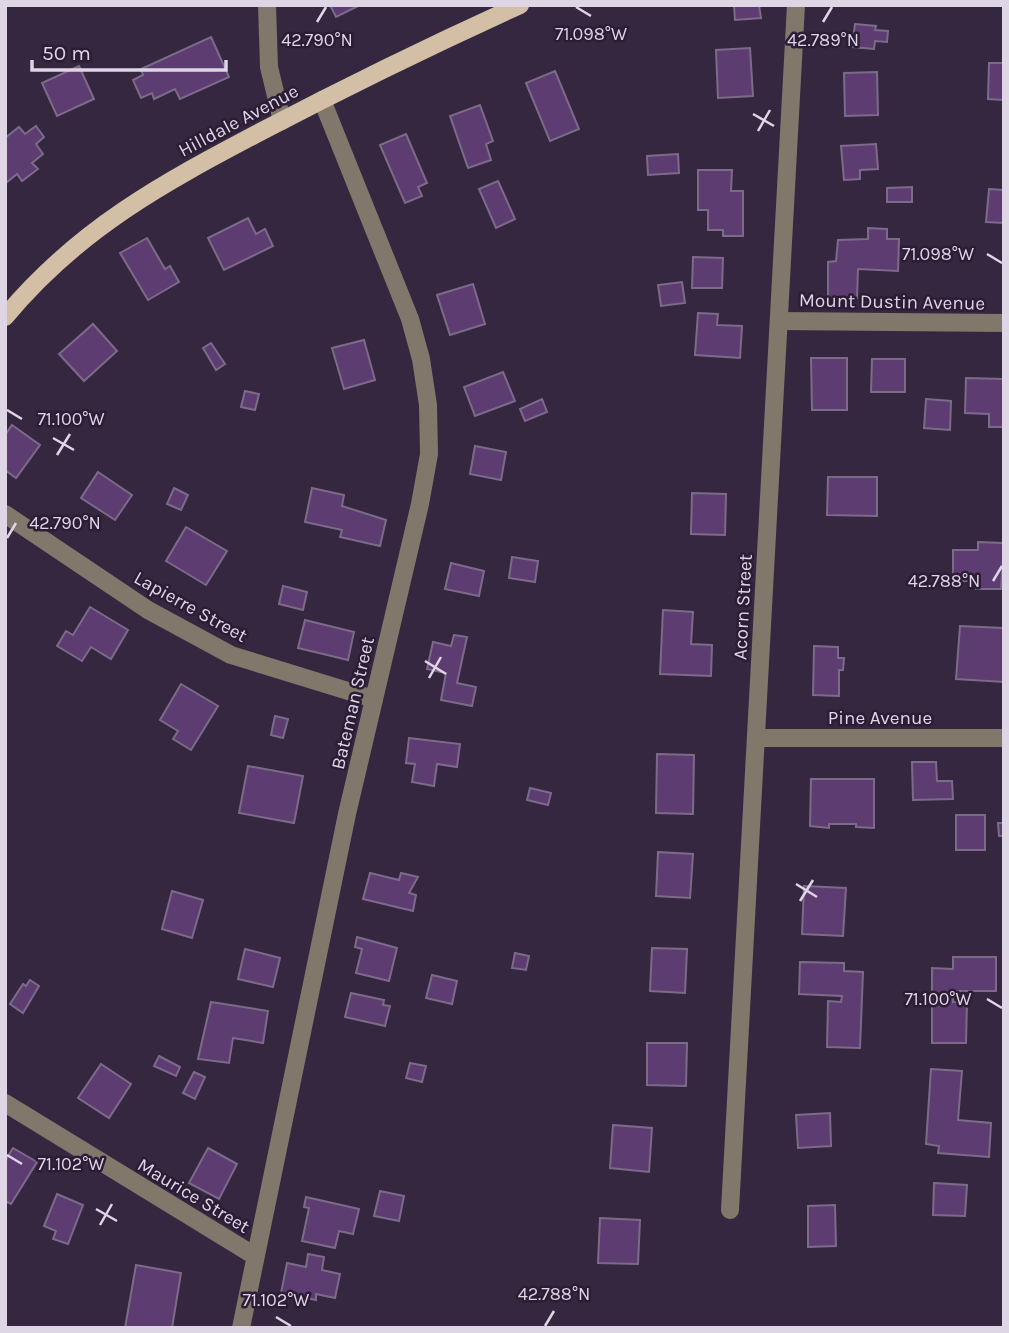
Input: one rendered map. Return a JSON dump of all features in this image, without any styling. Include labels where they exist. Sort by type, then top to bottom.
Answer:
[{"type":"main road","name":"Hilldale Avenue","points":[[5,317],[52,265],[107,219],[156,187],[322,100],[520,5]]},
{"type":"street","points":[[267,5],[269,68],[282,121]]},
{"type":"street","name":"Acorn Street","points":[[730,1210],[796,5]]},
{"type":"street","name":"Bateman Street","points":[[241,1328],[347,814],[420,504],[429,454],[428,405],[421,359],[410,319],[322,100]]},
{"type":"street","name":"Mount Dustin Avenue","points":[[779,321],[1004,323]]},
{"type":"street","name":"Lapierre Street","points":[[5,514],[148,610],[231,654],[374,699]]},
{"type":"street","name":"Pine Avenue","points":[[756,738],[1004,738]]},
{"type":"street","name":"Maurice Street","points":[[5,1103],[255,1255]]},
{"type":"building","points":[[330,5],[360,5],[336,17]]},
{"type":"building","points":[[734,5],[759,5],[761,18],[735,20]]},
{"type":"building","points":[[855,24],[876,26],[875,30],[888,31],[887,42],[875,41],[874,49],[852,47]]},
{"type":"building","points":[[211,37],[229,77],[180,99],[175,89],[154,99],[152,93],[141,98],[133,80],[143,75],[141,69]]},
{"type":"building","points":[[750,48],[753,96],[718,98],[716,50]]},
{"type":"building","points":[[989,63],[1004,63],[1004,100],[988,99]]},
{"type":"building","points":[[79,66],[94,99],[57,116],[42,83]]},
{"type":"building","points":[[555,71],[579,129],[550,141],[526,83]]},
{"type":"building","points":[[877,72],[878,115],[845,116],[844,73]]},
{"type":"building","points":[[480,105],[493,141],[486,144],[491,160],[468,168],[450,116]]},
{"type":"building","points":[[36,126],[44,137],[36,144],[43,154],[32,163],[38,169],[22,181],[17,174],[6,183],[5,138],[19,127],[25,134]]},
{"type":"building","points":[[406,134],[427,183],[418,187],[422,196],[405,203],[380,145]]},
{"type":"building","points":[[876,144],[878,169],[860,170],[860,179],[844,180],[841,146]]},
{"type":"building","points":[[678,154],[679,173],[648,175],[647,156]]},
{"type":"building","points":[[698,170],[732,170],[731,191],[743,191],[743,236],[723,236],[723,230],[708,230],[708,210],[698,210]]},
{"type":"building","points":[[498,181],[515,219],[496,228],[479,189]]},
{"type":"building","points":[[912,187],[912,202],[887,202],[887,188]]},
{"type":"building","points":[[989,189],[1004,190],[1004,223],[986,222]]},
{"type":"building","points":[[248,218],[256,234],[265,229],[273,246],[224,270],[208,238]]},
{"type":"building","points":[[868,228],[887,229],[887,239],[899,239],[898,271],[858,269],[857,298],[828,297],[828,262],[836,261],[838,240],[868,239]]},
{"type":"building","points":[[147,238],[165,269],[170,266],[179,282],[148,300],[120,253]]},
{"type":"building","points":[[693,257],[723,258],[722,288],[692,288]]},
{"type":"building","points":[[682,282],[685,303],[661,306],[658,285]]},
{"type":"building","points":[[473,284],[485,324],[450,335],[437,295]]},
{"type":"building","points":[[698,313],[718,314],[717,325],[742,326],[740,358],[695,355]]},
{"type":"building","points":[[93,324],[117,351],[84,381],[59,354]]},
{"type":"building","points":[[364,340],[375,380],[344,389],[332,348]]},
{"type":"building","points":[[211,343],[225,364],[216,370],[203,348]]},
{"type":"building","points":[[811,358],[847,358],[847,410],[812,410]]},
{"type":"building","points":[[872,359],[905,359],[905,392],[871,392]]},
{"type":"building","points":[[503,372],[515,401],[475,416],[464,387]]},
{"type":"building","points":[[966,378],[1004,379],[1004,427],[989,427],[989,414],[965,413]]},
{"type":"building","points":[[245,391],[259,394],[255,410],[241,407]]},
{"type":"building","points":[[542,399],[547,412],[525,421],[520,409]]},
{"type":"building","points":[[926,399],[951,401],[950,430],[924,428]]},
{"type":"building","points":[[12,425],[40,445],[16,478],[5,470],[5,435]]},
{"type":"building","points":[[475,446],[506,452],[501,480],[470,474]]},
{"type":"building","points":[[98,472],[132,495],[115,520],[81,498]]},
{"type":"building","points":[[828,477],[877,477],[877,516],[827,515]]},
{"type":"building","points":[[174,488],[188,495],[181,510],[167,504]]},
{"type":"building","points":[[312,488],[344,495],[342,506],[386,520],[380,546],[340,537],[342,530],[305,522]]},
{"type":"building","points":[[692,493],[726,494],[725,535],[691,534]]},
{"type":"building","points":[[186,527],[227,551],[206,585],[166,561]]},
{"type":"building","points":[[978,542],[1004,543],[1001,589],[976,589],[976,581],[953,581],[953,550],[978,550]]},
{"type":"building","points":[[512,557],[538,561],[535,582],[509,578]]},
{"type":"building","points":[[451,563],[484,571],[479,596],[445,589]]},
{"type":"building","points":[[283,586],[307,592],[303,610],[279,604]]},
{"type":"building","points":[[90,607],[128,630],[111,659],[91,647],[82,661],[57,646],[66,631],[73,635]]},
{"type":"building","points":[[663,610],[693,612],[691,644],[712,645],[711,676],[660,674]]},
{"type":"building","points":[[305,620],[354,632],[348,660],[298,648]]},
{"type":"building","points":[[960,626],[1003,628],[1004,682],[956,679]]},
{"type":"building","points":[[454,635],[467,637],[457,683],[476,687],[472,706],[441,700],[446,673],[427,669],[433,642],[451,646]]},
{"type":"building","points":[[814,646],[838,647],[838,658],[844,658],[843,670],[839,670],[839,696],[813,695]]},
{"type":"building","points":[[181,684],[218,706],[191,750],[173,739],[178,731],[160,720]]},
{"type":"building","points":[[275,716],[288,719],[283,738],[271,735]]},
{"type":"building","points":[[409,738],[460,744],[457,767],[437,764],[434,786],[412,782],[415,764],[406,763]]},
{"type":"building","points":[[657,754],[694,755],[693,814],[656,813]]},
{"type":"building","points":[[912,762],[936,762],[937,781],[952,781],[953,799],[913,800]]},
{"type":"building","points":[[248,766],[303,776],[294,823],[239,813]]},
{"type":"building","points":[[811,779],[874,779],[874,828],[856,827],[856,824],[829,824],[829,828],[810,826]]},
{"type":"building","points":[[530,788],[551,793],[548,805],[527,800]]},
{"type":"building","points":[[956,815],[985,815],[985,850],[956,850]]},
{"type":"building","points":[[998,823],[1004,823],[1004,836],[999,836]]},
{"type":"building","points":[[658,852],[693,854],[690,898],[656,896]]},
{"type":"building","points":[[370,873],[399,880],[401,873],[418,877],[409,893],[416,895],[413,911],[363,899]]},
{"type":"building","points":[[804,886],[846,888],[843,936],[802,934]]},
{"type":"building","points":[[172,891],[203,900],[192,938],[162,929]]},
{"type":"building","points":[[357,937],[397,948],[389,981],[356,973],[362,949],[355,947]]},
{"type":"building","points":[[652,948],[687,949],[685,993],[650,991]]},
{"type":"building","points":[[245,949],[280,958],[273,987],[238,979]]},
{"type":"building","points":[[515,953],[529,956],[526,970],[512,968]]},
{"type":"building","points":[[953,957],[996,957],[996,991],[953,991],[953,1002],[967,1002],[966,1043],[932,1043],[932,968],[953,969]]},
{"type":"building","points":[[800,962],[844,963],[844,971],[863,972],[860,1048],[827,1047],[828,1001],[841,1002],[842,996],[799,994]]},
{"type":"building","points":[[432,975],[457,981],[452,1004],[426,998]]},
{"type":"building","points":[[30,980],[39,986],[23,1013],[10,1004],[23,984],[26,986]]},
{"type":"building","points":[[351,993],[384,1000],[383,1005],[390,1006],[385,1026],[345,1017]]},
{"type":"building","points":[[211,1002],[268,1011],[263,1043],[233,1038],[229,1063],[198,1059]]},
{"type":"building","points":[[647,1043],[687,1043],[686,1086],[647,1085]]},
{"type":"building","points":[[159,1056],[180,1067],[176,1076],[154,1066]]},
{"type":"building","points":[[410,1063],[426,1066],[422,1082],[406,1078]]},
{"type":"building","points":[[101,1064],[131,1084],[109,1118],[78,1098]]},
{"type":"building","points":[[931,1069],[962,1071],[958,1120],[991,1123],[989,1157],[938,1153],[939,1146],[926,1144]]},
{"type":"building","points":[[194,1072],[205,1077],[195,1099],[183,1093]]},
{"type":"building","points":[[830,1113],[831,1146],[798,1148],[796,1115]]},
{"type":"building","points":[[613,1125],[652,1128],[649,1172],[610,1168]]},
{"type":"building","points":[[13,1148],[37,1162],[11,1204],[5,1201],[5,1161]]},
{"type":"building","points":[[208,1148],[237,1164],[219,1199],[189,1183]]},
{"type":"building","points":[[934,1183],[967,1185],[965,1216],[933,1215]]},
{"type":"building","points":[[380,1191],[404,1196],[399,1221],[374,1216]]},
{"type":"building","points":[[57,1194],[83,1205],[68,1244],[53,1239],[56,1231],[44,1226]]},
{"type":"building","points":[[306,1197],[359,1209],[353,1234],[339,1231],[335,1248],[302,1241],[309,1208],[304,1207]]},
{"type":"building","points":[[835,1205],[836,1246],[808,1247],[808,1206]]},
{"type":"building","points":[[600,1218],[640,1220],[638,1264],[598,1263]]},
{"type":"building","points":[[308,1254],[324,1257],[322,1270],[340,1274],[335,1298],[316,1294],[316,1300],[281,1293],[287,1263],[306,1267]]},
{"type":"building","points":[[136,1265],[181,1273],[172,1328],[125,1328]]}]
